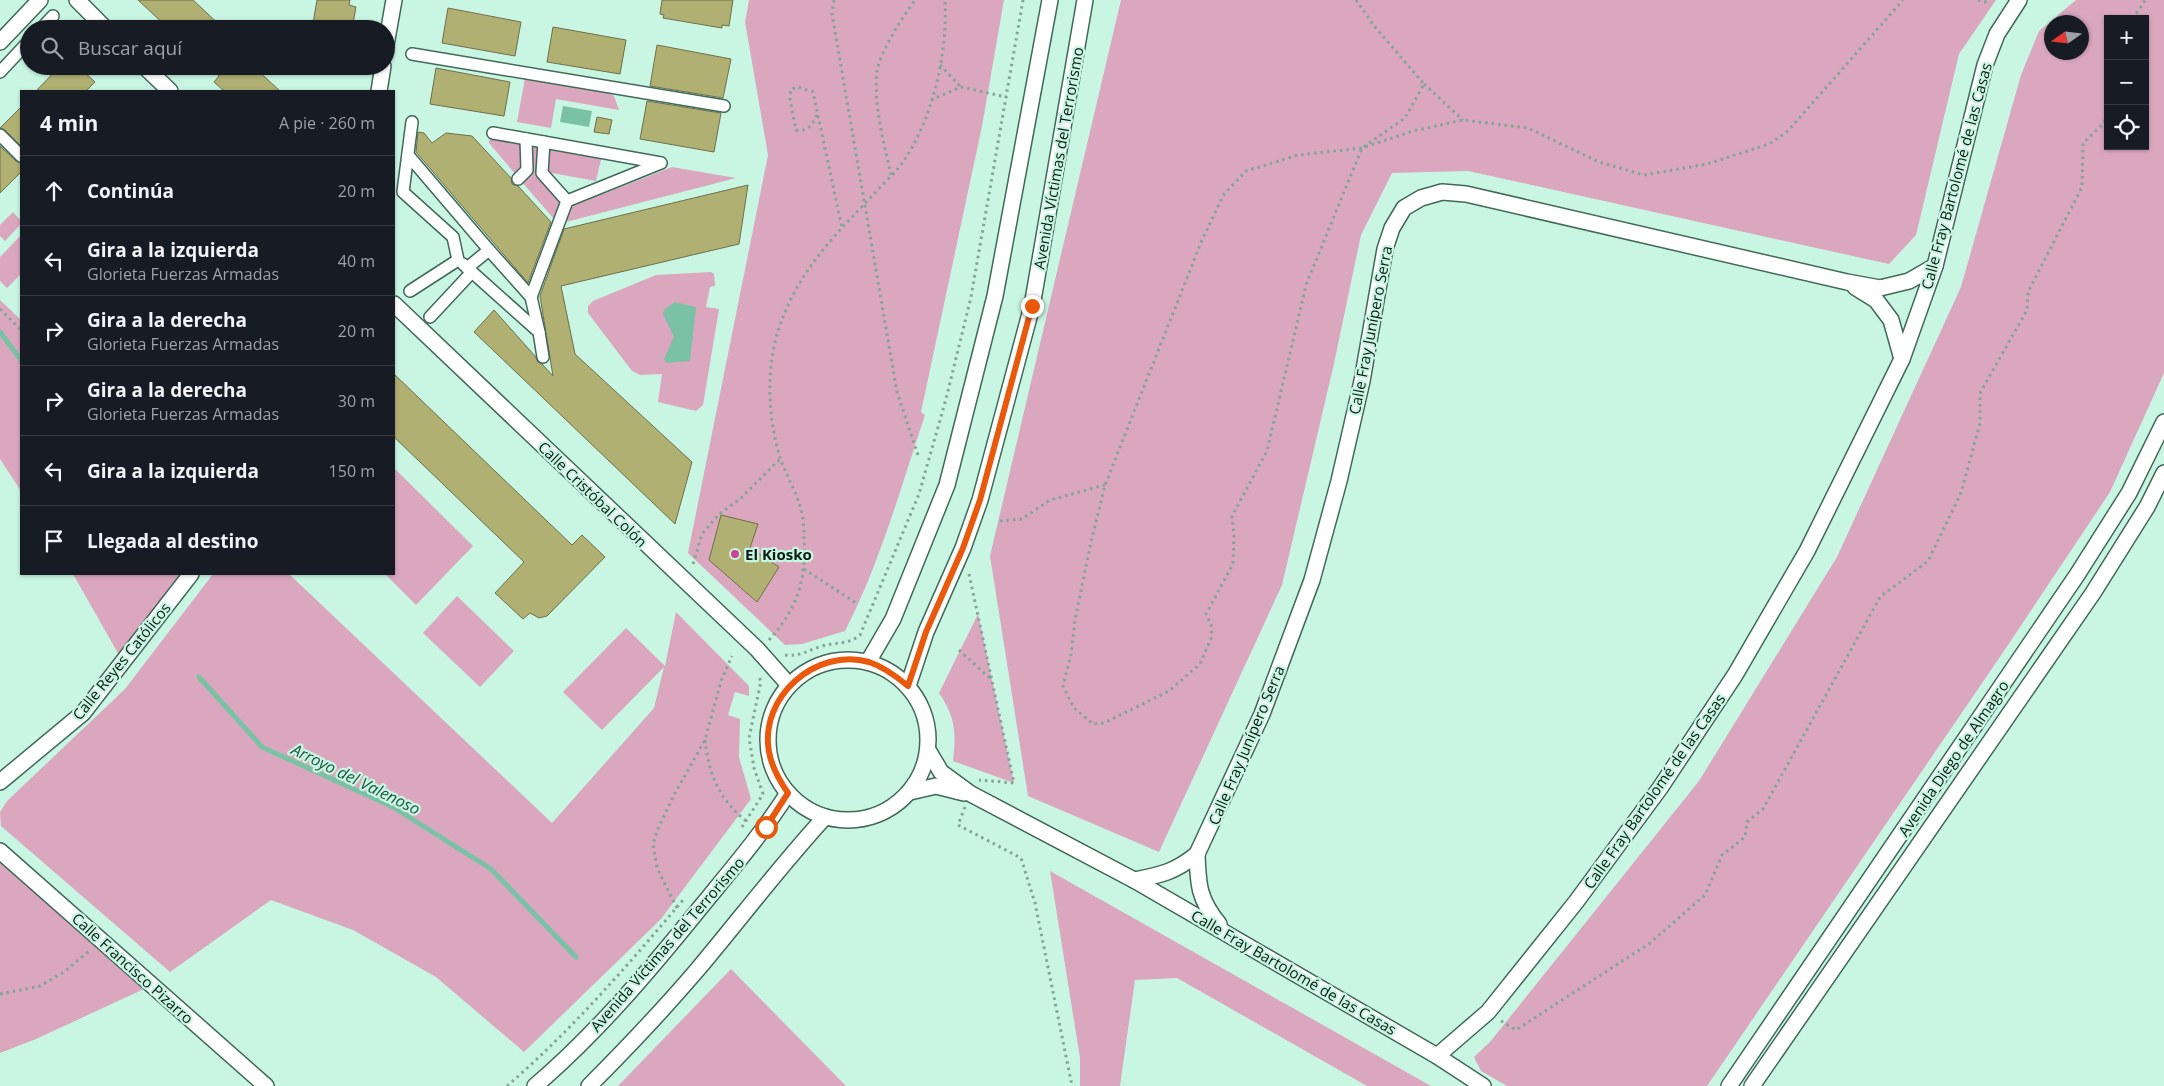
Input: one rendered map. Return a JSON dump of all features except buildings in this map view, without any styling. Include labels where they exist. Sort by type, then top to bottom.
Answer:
[{"type":"street","points":[[21,20],[40,0]]},
{"type":"street","points":[[77,0],[97,20]]},
{"type":"street","points":[[390,20],[394,0]]},
{"type":"street","points":[[868,662],[893,619],[947,485],[996,296],[1050,0]]},
{"type":"street","name":"Avenida Víctimas del Terrorismo","points":[[908,686],[926,632],[963,548],[980,500],[1032,306],[1085,0]]},
{"type":"street","name":"Calle Fray Bartolomé de las Casas","points":[[928,750],[941,772],[971,794],[1134,880],[1437,1056],[1488,1012],[1576,902],[1660,788],[1735,675],[1807,551],[1902,359],[1935,266],[1985,65],[1997,34],[2019,0]]},
{"type":"street","points":[[49,20],[53,16]]},
{"type":"street","points":[[0,42],[20,21]]},
{"type":"street","points":[[0,72],[20,51]]},
{"type":"street","points":[[412,54],[724,106]]},
{"type":"street","points":[[153,75],[169,90]]},
{"type":"street","points":[[379,90],[382,75]]},
{"type":"street","points":[[412,122],[403,192],[453,237],[458,260],[539,332]]},
{"type":"street","points":[[493,133],[661,163],[567,201],[531,297]]},
{"type":"street","points":[[0,134],[20,155]]},
{"type":"street","points":[[518,179],[527,170],[526,139]]},
{"type":"street","points":[[544,142],[542,173],[567,201]]},
{"type":"street","points":[[408,155],[531,297],[543,357]]},
{"type":"street","name":"Calle Fray Junípero Serra","points":[[1134,880],[1160,875],[1180,867],[1196,854],[1262,714],[1312,580],[1339,481],[1362,381],[1385,249],[1392,228],[1404,208],[1421,198],[1442,192],[1466,194],[1880,288],[1909,281],[1935,266]]},
{"type":"street","points":[[430,317],[469,270],[489,250]]},
{"type":"street","points":[[410,291],[458,260]]},
{"type":"street","name":"Calle Fray Junípero Serra","points":[[1847,282],[1876,300],[1891,320],[1902,359]]},
{"type":"street","name":"Calle Cristóbal Colón","points":[[395,305],[763,646],[790,685]]},
{"type":"street","name":"Avenida Diego de Almagro","points":[[1729,1086],[2077,575],[2130,493],[2164,422]]},
{"type":"street","name":"Avenida Diego de Almagro","points":[[1752,1086],[2093,593],[2147,507],[2164,473]]},
{"type":"street","name":"Calle Reyes Católicos","points":[[0,782],[83,713],[190,575]]},
{"type":"street","points":[[847,660],[868,662],[890,671],[908,686],[921,705],[928,727],[928,750],[922,772],[910,792],[893,808],[871,818],[848,821],[824,818],[804,808],[788,793],[775,773],[768,750],[769,727],[776,704],[790,685],[806,671],[826,663],[847,660]]},
{"type":"street","name":"Calle Fray Bartolomé de las Casas","points":[[910,792],[936,786],[971,794]]},
{"type":"street","name":"Avenida Víctimas del Terrorismo","points":[[535,1086],[616,1008],[677,937],[766,827],[788,793]]},
{"type":"street","points":[[589,1086],[635,1040],[691,977],[795,850],[824,818]]},
{"type":"street","name":"Calle Francisco Pizarro","points":[[0,851],[266,1086]]},
{"type":"street","name":"Calle Fray Junípero Serra","points":[[1196,854],[1198,880],[1205,907],[1224,932]]},
{"type":"street","points":[[1437,1056],[1483,1086]]},
{"type":"path","points":[[834,0],[832,14],[897,392],[919,458]]},
{"type":"path","points":[[891,175],[878,114],[877,71],[894,31],[915,0]]},
{"type":"path","points":[[763,646],[784,623],[795,602],[803,580],[804,569],[803,516],[781,458],[770,407],[771,364],[778,332],[794,291],[804,273],[842,228],[902,163],[918,136],[931,100],[940,64],[946,23],[945,0]]},
{"type":"path","points":[[780,655],[795,657],[822,646],[852,642],[860,635],[916,502],[946,399],[971,297],[1024,0]]},
{"type":"path","points":[[1356,0],[1375,28],[1424,84],[1463,120]]},
{"type":"path","points":[[1424,84],[1406,118],[1362,148],[1306,285],[1267,451],[1232,516],[1234,536],[1233,564],[1206,614],[1211,624],[1212,636],[1200,664],[1168,691],[1104,723],[1093,724],[1074,708],[1063,686],[1072,655],[1075,620],[1105,485],[1202,240],[1224,194],[1246,170],[1298,155],[1362,148],[1413,131],[1463,120],[1528,128],[1599,162],[1644,175],[1707,164],[1769,144],[1787,132],[1903,0]]},
{"type":"path","points":[[1978,0],[1990,2]]},
{"type":"path","points":[[2136,15],[2145,0]]},
{"type":"path","points":[[940,64],[961,87],[1006,97]]},
{"type":"path","points":[[817,115],[811,127],[806,130],[796,130],[790,99],[791,89],[798,87],[813,92],[842,228]]},
{"type":"path","points":[[931,100],[961,87]]},
{"type":"path","points":[[1488,1012],[1516,1030],[1650,943],[1705,895],[1722,855],[1745,837],[1747,822],[1763,809],[1880,597],[1928,561],[1961,493],[1980,423],[1980,393],[2027,310],[2028,292],[2082,187],[2083,143],[2104,122]]},
{"type":"path","points":[[0,309],[20,329]]},
{"type":"path","points":[[694,564],[702,534],[719,514],[740,499],[781,458]]},
{"type":"path","points":[[1000,521],[1022,519],[1050,500],[1105,485]]},
{"type":"path","points":[[963,548],[1014,783],[978,780],[958,825],[1021,858],[1035,902],[1072,1086]]},
{"type":"path","points":[[804,569],[856,602]]},
{"type":"path","points":[[763,646],[774,648]]},
{"type":"path","points":[[959,650],[992,680]]},
{"type":"path","points":[[677,908],[657,868],[653,844],[674,795],[704,740],[721,681],[732,656]]},
{"type":"path","points":[[737,835],[763,794],[754,768],[749,738],[761,681],[757,674]]},
{"type":"path","points":[[704,740],[707,764],[718,789],[731,809],[746,821]]},
{"type":"path","points":[[507,1086],[544,1054],[615,980],[689,893]]},
{"type":"path","points":[[0,994],[40,986],[64,972],[91,950]]},
{"type":"shaded area","points":[[749,0],[1004,0],[982,126],[921,412],[925,415],[869,579],[845,631],[802,644],[785,645],[688,553],[768,155],[745,22]]},
{"type":"shaded area","points":[[1121,0],[1996,0],[1959,54],[1916,235],[1889,264],[1468,171],[1392,173],[1361,235],[1333,368],[1282,585],[1159,852],[1028,796],[990,556]]},
{"type":"shaded area","points":[[2076,0],[2164,0],[2164,373],[2110,492],[2006,648],[1707,1086],[1507,1086],[1481,1071],[1474,1057],[1490,1042],[1699,781],[1837,557],[1961,287],[2021,75],[2039,31],[2044,27],[2044,60],[2089,60],[2089,15],[2058,15]]},
{"type":"shaded area","points":[[525,78],[606,91],[614,96],[619,110],[556,99],[551,128],[517,122]]},
{"type":"shaded area","points":[[563,106],[592,111],[589,127],[560,122]]},
{"type":"shaded area","points":[[490,136],[524,142],[525,169],[517,176],[489,143]]},
{"type":"shaded area","points":[[528,141],[537,144],[539,174],[562,199],[554,219],[521,181]]},
{"type":"shaded area","points":[[550,146],[602,155],[596,181],[546,172]]},
{"type":"shaded area","points":[[672,167],[736,178],[562,223],[570,207]]},
{"type":"shaded area","points":[[13,212],[20,220],[20,225],[5,241],[0,236],[0,225]]},
{"type":"shaded area","points":[[20,236],[20,275],[7,288],[0,281],[0,257]]},
{"type":"shaded area","points":[[711,272],[714,274],[715,286],[710,287],[706,307],[719,309],[703,405],[696,411],[658,402],[662,374],[640,375],[632,371],[588,313],[588,306],[593,301],[656,275]]},
{"type":"shaded area","points":[[0,300],[20,319],[20,489],[0,459]]},
{"type":"shaded area","points":[[675,302],[696,307],[690,361],[667,363],[664,359],[674,337],[663,314],[664,310]]},
{"type":"shaded area","points":[[395,469],[473,546],[416,605],[386,575],[395,575]]},
{"type":"shaded area","points":[[74,575],[182,575],[119,655]]},
{"type":"shaded area","points":[[212,575],[290,575],[552,823],[654,708],[664,667],[602,730],[563,692],[626,628],[665,666],[676,612],[749,686],[749,696],[735,692],[728,715],[740,719],[739,757],[751,799],[661,919],[524,1052],[436,977],[353,930],[271,900],[170,972],[1,826],[0,812],[7,801],[125,689]]},
{"type":"shaded area","points":[[457,596],[514,651],[480,687],[423,633]]},
{"type":"shaded area","points":[[978,614],[1014,783],[953,761],[954,733],[952,718],[939,693]]},
{"type":"shaded area","points":[[0,862],[146,988],[36,1039],[0,1053]]},
{"type":"shaded area","points":[[1050,871],[1431,1086],[1367,1086],[1177,978],[1135,980],[1120,1086],[1080,1086],[1080,1058]]},
{"type":"shaded area","points":[[731,969],[846,1086],[618,1086]]},
{"type":"waterway","name":"Arroyo del Valenoso","points":[[0,332],[20,359]]},
{"type":"waterway","name":"Arroyo del Valenoso","points":[[199,677],[262,747],[393,807],[491,869],[576,957]]},
{"type":"place","name":"El Kiosko","points":[[735,554]]},
{"type":"route","points":[[766,827],[788,793],[775,773],[768,750],[769,727],[776,704],[790,685],[806,671],[826,663],[847,660],[868,662],[890,671],[908,686],[926,632],[963,548],[980,500],[1032,306]]}]
